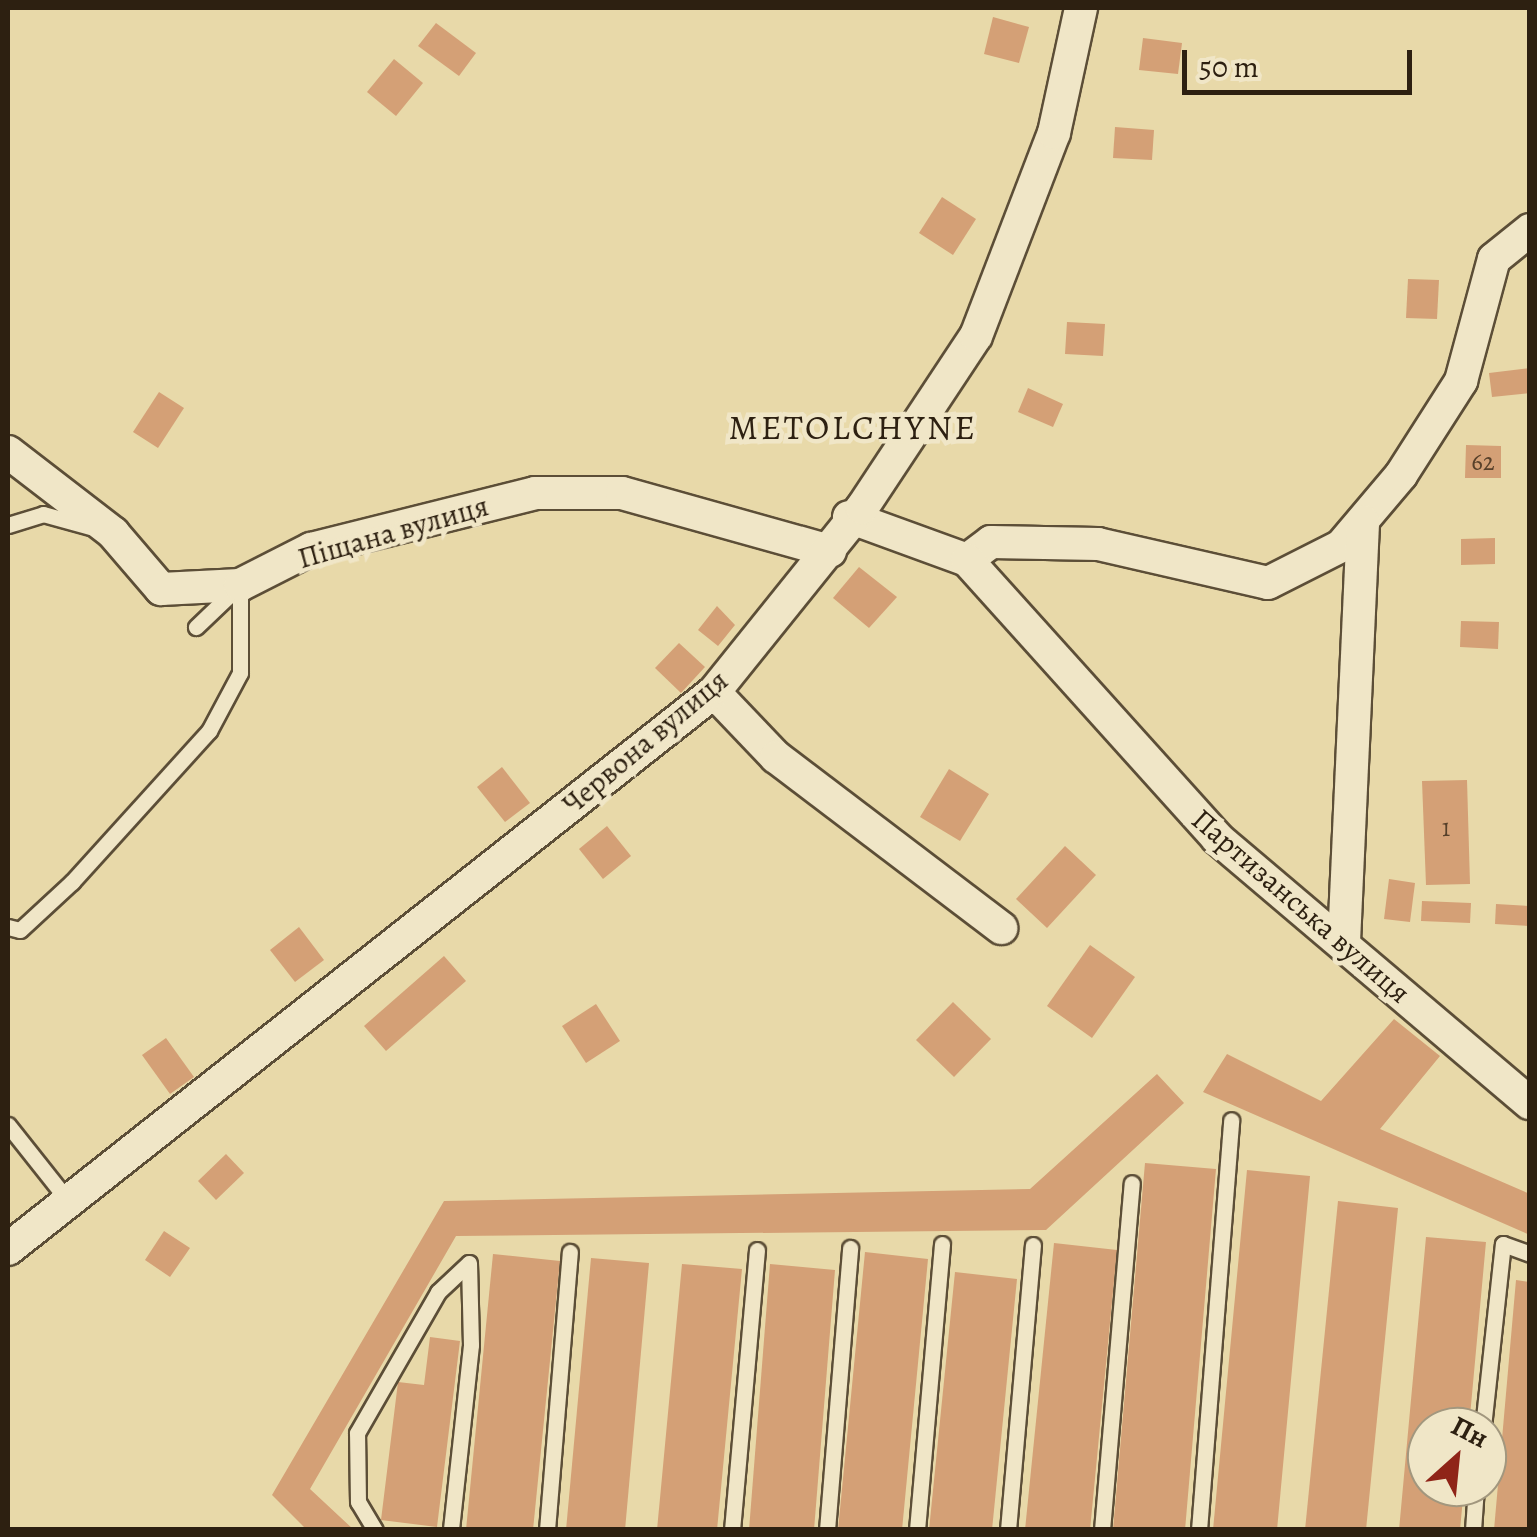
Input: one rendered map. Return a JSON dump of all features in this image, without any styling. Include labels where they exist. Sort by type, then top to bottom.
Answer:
[{"type":"street","name":"Червона вулиця","points":[[8,1249],[714,692],[830,551],[849,517],[976,336],[1054,133],[1080,8]]},
{"type":"street","points":[[849,517],[967,560],[991,542],[1098,544],[1268,582],[1342,546],[1363,520],[1461,381],[1494,260],[1530,230]]},
{"type":"street","name":"Піщана вулиця","points":[[8,452],[113,532],[161,589],[240,585],[311,549],[536,492],[622,494],[830,551]]},
{"type":"street","points":[[1344,942],[1363,520]]},
{"type":"street","name":"Партизанська вулиця","points":[[967,560],[1217,838],[1530,1103]]},
{"type":"street","points":[[714,692],[776,756],[1001,928]]},
{"type":"lane","points":[[8,525],[43,514],[113,532]]},
{"type":"lane","points":[[196,627],[240,585]]},
{"type":"lane","points":[[8,927],[20,930],[72,882],[209,731],[240,673],[240,585]]},
{"type":"lane","points":[[1199,1530],[1231,1120]]},
{"type":"lane","points":[[8,1126],[69,1202]]},
{"type":"lane","points":[[1102,1530],[1132,1183]]},
{"type":"lane","points":[[917,1530],[942,1244]]},
{"type":"lane","points":[[1485,1407],[1503,1244],[1530,1254]]},
{"type":"lane","points":[[1008,1530],[1033,1245]]},
{"type":"lane","points":[[826,1530],[850,1248]]},
{"type":"lane","points":[[732,1530],[757,1250]]},
{"type":"lane","points":[[547,1530],[570,1252]]},
{"type":"lane","points":[[375,1530],[358,1502],[358,1433],[438,1292],[469,1263],[472,1346],[451,1530]]},
{"type":"building","points":[[993,17],[1029,27],[1019,63],[984,54]]},
{"type":"building","points":[[436,23],[476,53],[459,76],[418,46]]},
{"type":"building","points":[[1143,38],[1182,43],[1178,74],[1139,70]]},
{"type":"building","points":[[394,59],[423,83],[396,116],[367,92]]},
{"type":"building","points":[[1115,127],[1154,130],[1152,160],[1113,158]]},
{"type":"building","points":[[942,197],[976,219],[953,255],[919,233]]},
{"type":"building","points":[[1408,279],[1439,280],[1437,319],[1406,318]]},
{"type":"building","points":[[1067,322],[1105,324],[1103,356],[1065,354]]},
{"type":"building","points":[[1530,368],[1530,393],[1492,397],[1489,373]]},
{"type":"building","points":[[1028,388],[1063,404],[1053,427],[1018,412]]},
{"type":"building","points":[[159,392],[184,408],[158,448],[133,432]]},
{"type":"building","points":[[1466,445],[1501,446],[1501,478],[1465,478]]},
{"type":"building","points":[[1495,538],[1495,564],[1461,565],[1461,539]]},
{"type":"building","points":[[859,567],[897,597],[869,628],[833,598]]},
{"type":"building","points":[[717,606],[735,625],[718,646],[698,630]]},
{"type":"building","points":[[1461,621],[1499,622],[1498,649],[1460,647]]},
{"type":"building","points":[[679,643],[705,667],[681,693],[655,668]]},
{"type":"building","points":[[502,767],[530,803],[505,822],[477,787]]},
{"type":"building","points":[[949,769],[989,794],[960,841],[920,817]]},
{"type":"building","points":[[1467,780],[1470,884],[1426,885],[1422,781]]},
{"type":"building","points":[[607,826],[631,856],[603,879],[579,849]]},
{"type":"building","points":[[1065,846],[1096,875],[1047,928],[1016,899]]},
{"type":"building","points":[[1389,879],[1415,883],[1410,922],[1384,919]]},
{"type":"building","points":[[1422,901],[1471,903],[1470,923],[1421,921]]},
{"type":"building","points":[[1496,904],[1530,906],[1530,926],[1495,924]]},
{"type":"building","points":[[299,927],[324,960],[295,982],[270,950]]},
{"type":"building","points":[[1090,945],[1135,977],[1092,1038],[1047,1006]]},
{"type":"building","points":[[444,956],[466,981],[386,1051],[364,1026]]},
{"type":"building","points":[[953,1002],[991,1039],[954,1077],[916,1040]]},
{"type":"building","points":[[596,1004],[620,1041],[586,1063],[562,1026]]},
{"type":"building","points":[[1394,1019],[1440,1056],[1380,1129],[1530,1194],[1530,1235],[1203,1092],[1227,1054],[1321,1101]]},
{"type":"building","points":[[166,1038],[194,1077],[170,1094],[142,1055]]},
{"type":"building","points":[[1157,1074],[1184,1103],[1046,1230],[456,1236],[310,1489],[354,1530],[307,1530],[272,1495],[444,1201],[1030,1189]]},
{"type":"building","points":[[226,1154],[244,1173],[216,1200],[198,1181]]},
{"type":"building","points":[[1145,1163],[1216,1169],[1185,1530],[1113,1530]]},
{"type":"building","points":[[1247,1170],[1310,1176],[1277,1530],[1213,1530]]},
{"type":"building","points":[[1338,1201],[1398,1208],[1366,1530],[1305,1530]]},
{"type":"building","points":[[164,1231],[190,1248],[170,1277],[145,1260]]},
{"type":"building","points":[[1426,1237],[1486,1242],[1471,1407],[1410,1407]]},
{"type":"building","points":[[1054,1243],[1117,1250],[1090,1530],[1025,1530]]},
{"type":"building","points":[[865,1252],[928,1259],[902,1530],[838,1530]]},
{"type":"building","points":[[493,1254],[560,1261],[533,1530],[466,1530]]},
{"type":"building","points":[[591,1258],[649,1263],[625,1530],[566,1530]]},
{"type":"building","points":[[682,1264],[742,1269],[717,1530],[657,1530]]},
{"type":"building","points":[[770,1264],[835,1270],[814,1530],[749,1530]]},
{"type":"building","points":[[955,1272],[1017,1279],[992,1530],[929,1530]]},
{"type":"building","points":[[1516,1280],[1530,1282],[1530,1530],[1494,1530],[1496,1507],[1507,1507],[1505,1407]]},
{"type":"building","points":[[430,1337],[460,1341],[437,1527],[381,1520],[398,1382],[424,1385]]},
{"type":"building","points":[[1407,1443],[1407,1507],[1462,1507],[1460,1530],[1399,1530]]},
{"type":"district","name":"METOLCHYNE","points":[[853,427]]}]
